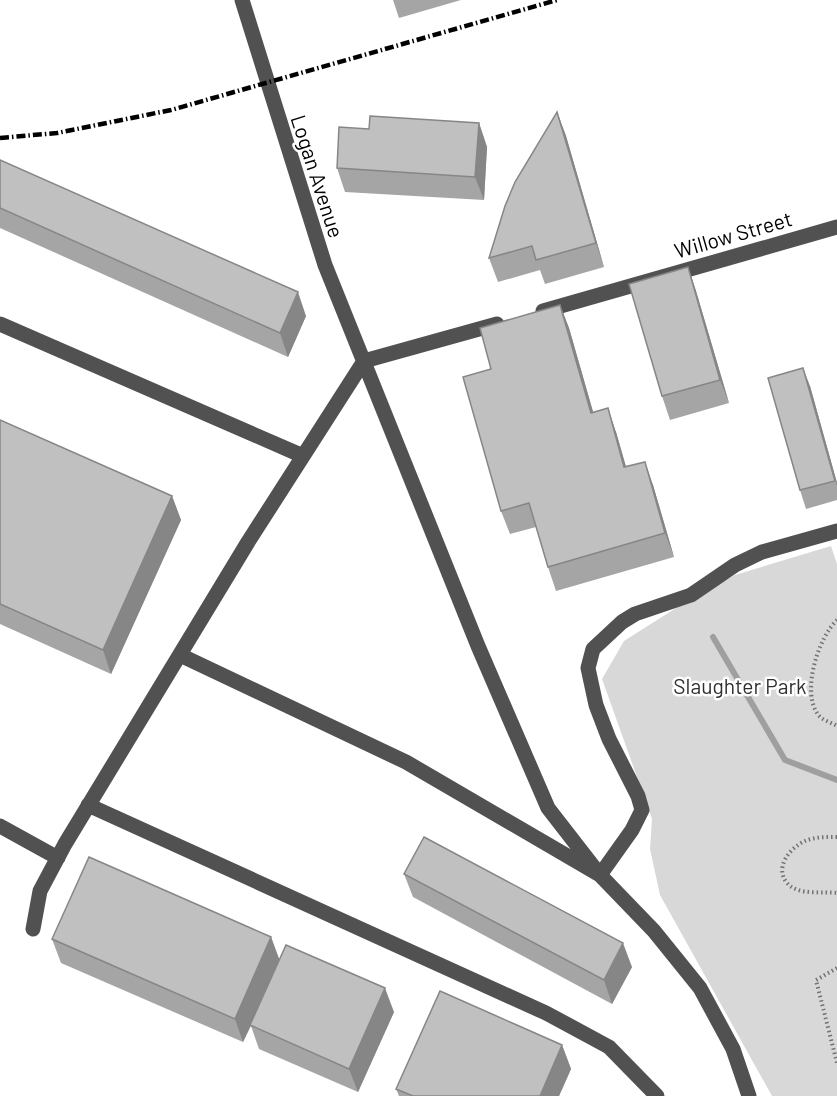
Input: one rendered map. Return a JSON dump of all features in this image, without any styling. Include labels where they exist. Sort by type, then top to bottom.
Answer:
[{"type":"street","name":"Logan Avenue","points":[[242,0],[325,265],[478,646],[548,808],[600,875]]},
{"type":"street","name":"Willow Street","points":[[533,314],[837,226]]},
{"type":"street","points":[[33,929],[40,891],[88,805],[364,361],[511,320]]},
{"type":"street","points":[[0,324],[303,456]]},
{"type":"street","points":[[600,875],[632,830],[642,810],[638,796],[609,739],[596,705],[588,668],[593,649],[621,622],[635,614],[690,595],[735,565],[762,552],[837,531]]},
{"type":"street","points":[[180,655],[406,762],[600,875],[654,931],[700,988],[733,1049],[749,1096]]},
{"type":"street","points":[[88,805],[546,1013],[609,1047],[657,1096]]},
{"type":"street","points":[[0,826],[58,858]]},
{"type":"path","points":[[837,620],[822,642],[815,658],[812,686],[812,703],[816,712],[820,718],[837,726]]},
{"type":"path","points":[[837,837],[806,840],[791,850],[783,863],[787,883],[796,888],[837,893]]},
{"type":"path","points":[[837,968],[816,980],[837,1064]]},
{"type":"green space","name":"Slaughter Park","points":[[831,546],[837,564],[837,1096],[772,1096],[660,895],[650,849],[652,819],[602,679],[624,641],[676,608],[735,575]]},
{"type":"building","points":[[557,112],[596,243],[536,260],[532,246],[489,258],[515,182]]},
{"type":"building","points":[[370,116],[479,123],[475,177],[337,168],[339,127],[369,129]]},
{"type":"building","points":[[0,160],[298,292],[280,333],[0,208]]},
{"type":"building","points":[[688,267],[720,380],[662,396],[629,284]]},
{"type":"building","points":[[560,305],[591,413],[608,408],[624,467],[645,462],[665,533],[548,567],[529,503],[501,511],[463,377],[491,369],[480,328]]},
{"type":"building","points":[[803,368],[835,481],[800,490],[768,378]]},
{"type":"building","points":[[0,420],[172,496],[103,650],[0,604]]},
{"type":"building","points":[[424,837],[623,943],[604,980],[404,874]]},
{"type":"building","points":[[89,857],[271,937],[235,1019],[52,939]]},
{"type":"building","points":[[286,945],[385,988],[349,1069],[250,1025]]},
{"type":"building","points":[[440,991],[562,1045],[540,1096],[413,1096],[396,1089]]},
{"type":"waterway","points":[[713,637],[785,760],[837,780]]},
{"type":"railway","points":[[0,138],[57,133],[171,110],[557,0]]}]
